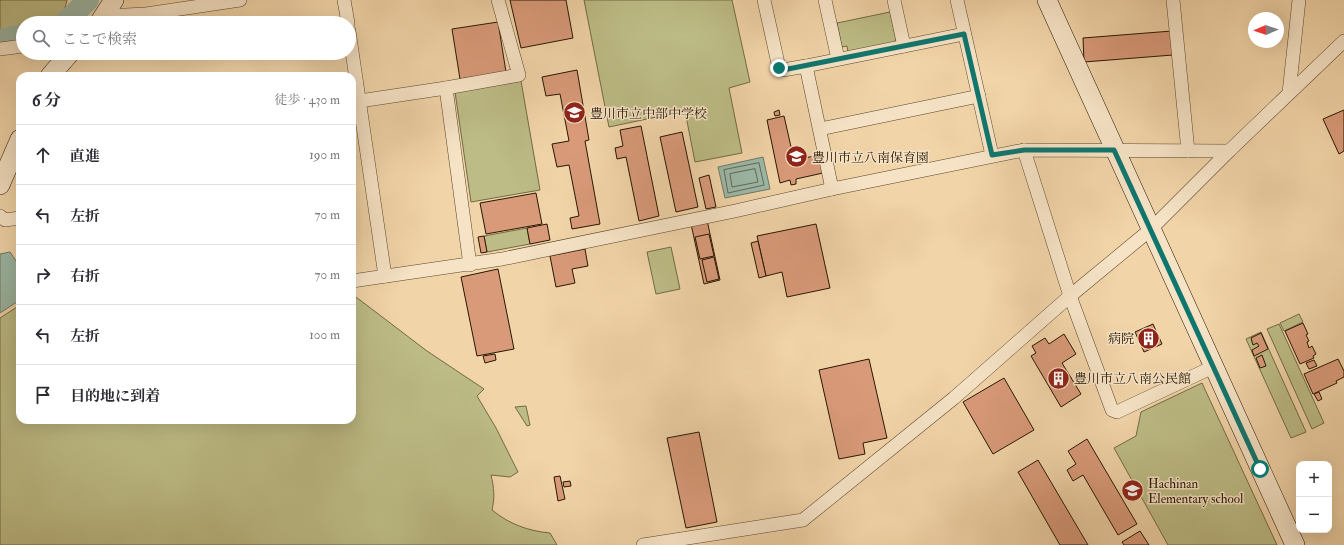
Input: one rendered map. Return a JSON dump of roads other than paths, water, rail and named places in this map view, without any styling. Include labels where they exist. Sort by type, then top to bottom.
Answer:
[{"type":"street","points":[[106,13],[146,14],[240,0]]},
{"type":"street","points":[[344,0],[347,16]]},
{"type":"street","points":[[385,276],[356,101],[446,88],[520,75],[498,0]]},
{"type":"street","points":[[764,0],[779,68],[783,70],[964,34]]},
{"type":"street","points":[[825,0],[838,59]]},
{"type":"street","points":[[894,0],[904,46]]},
{"type":"street","points":[[957,0],[992,155]]},
{"type":"street","points":[[1047,0],[1294,545]]},
{"type":"street","points":[[1173,0],[1188,151]]},
{"type":"street","points":[[1290,93],[1299,0]]},
{"type":"street","points":[[643,545],[803,520],[954,398],[1070,296],[1150,230],[1229,151],[1344,41]]},
{"type":"street","points":[[0,49],[16,47]]},
{"type":"street","points":[[52,72],[60,60]]},
{"type":"street","points":[[352,60],[353,72]]},
{"type":"street","points":[[806,66],[832,188]]},
{"type":"street","points":[[446,88],[470,265]]},
{"type":"street","points":[[820,129],[979,96]]},
{"type":"street","points":[[1024,150],[1070,296],[1112,410],[1117,412],[1213,366]]},
{"type":"street","points":[[356,280],[470,265],[735,211],[832,188],[992,155],[1024,150],[1229,151]]},
{"type":"street","points":[[0,185],[16,151]]},
{"type":"street","points":[[0,216],[5,220],[16,219]]},
{"type":"water","points":[[763,157],[770,189],[725,198],[718,167]]},
{"type":"water","points":[[10,252],[16,261],[16,303],[0,313],[0,254]]},
{"type":"waterway","points":[[72,16],[88,0]]},
{"type":"waterway","points":[[0,40],[16,37]]},
{"type":"place","name":"豊川市立中部中学校","points":[[574,113]]},
{"type":"place","name":"豊川市立八南保育園","points":[[797,157]]},
{"type":"place","name":"病院","points":[[1149,338]]},
{"type":"place","name":"豊川市立八南公民館","points":[[1058,378]]},
{"type":"place","name":"Hachinan Elementary school","points":[[1132,490]]}]
